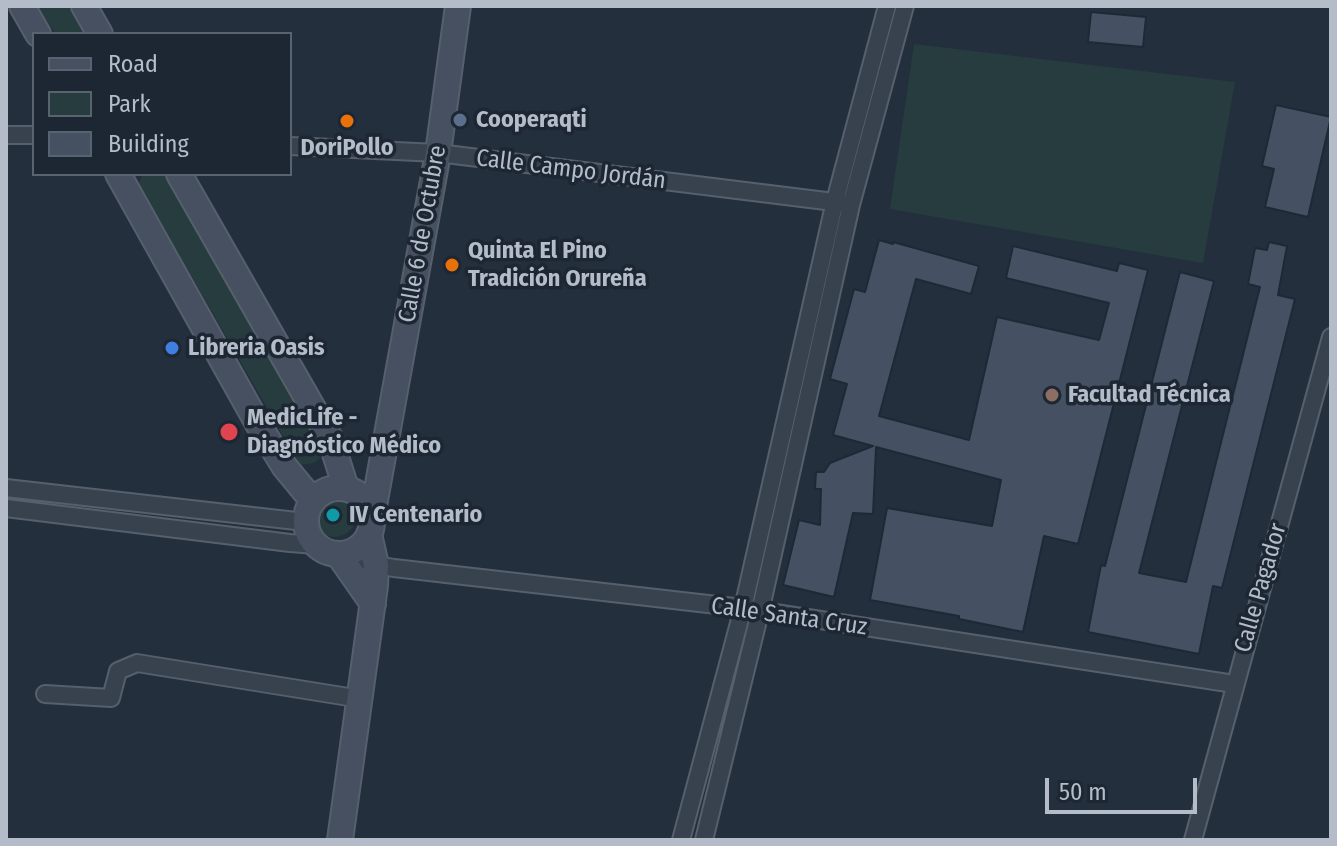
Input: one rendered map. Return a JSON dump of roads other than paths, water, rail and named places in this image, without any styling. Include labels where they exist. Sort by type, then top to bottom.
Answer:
[{"type":"main road","points":[[22,6],[37,32]]},
{"type":"main road","points":[[84,6],[99,32]]},
{"type":"main road","name":"Calle 6 de Octubre","points":[[371,525],[438,153],[458,6]]},
{"type":"main road","points":[[119,176],[309,511],[308,535],[333,551],[373,604]]},
{"type":"main road","points":[[180,176],[330,438],[350,489],[369,506],[376,565],[373,604],[340,840]]},
{"type":"main road","points":[[309,511],[327,490],[350,489],[383,461]]},
{"type":"main road","points":[[333,551],[359,547],[371,525]]},
{"type":"street","points":[[704,840],[760,612],[843,203],[887,6]]},
{"type":"street","points":[[681,840],[743,608],[843,203],[905,6]]},
{"type":"street","points":[[6,135],[32,135]]},
{"type":"street","name":"Calle Campo Jordán","points":[[292,146],[438,153],[843,203]]},
{"type":"street","name":"Calle Pagador","points":[[1193,840],[1331,337]]},
{"type":"street","points":[[6,488],[309,511]]},
{"type":"street","name":"Calle Santa Cruz","points":[[6,508],[333,551],[376,565],[743,608],[1234,684]]},
{"type":"street","points":[[45,694],[111,698],[118,671],[137,663],[361,699]]},
{"type":"place","name":"Cooperaqti","points":[[460,120]]},
{"type":"place","name":"DoriPollo","points":[[347,121]]},
{"type":"place","name":"Quinta El Pino Tradición Orureña","points":[[452,265]]},
{"type":"place","name":"Libreria Oasis","points":[[172,348]]},
{"type":"place","name":"Facultad Técnica","points":[[1052,395]]},
{"type":"place","name":"MedicLife - Diagnóstico Médico","points":[[229,432]]},
{"type":"place","name":"IV Centenario","points":[[333,515]]}]
